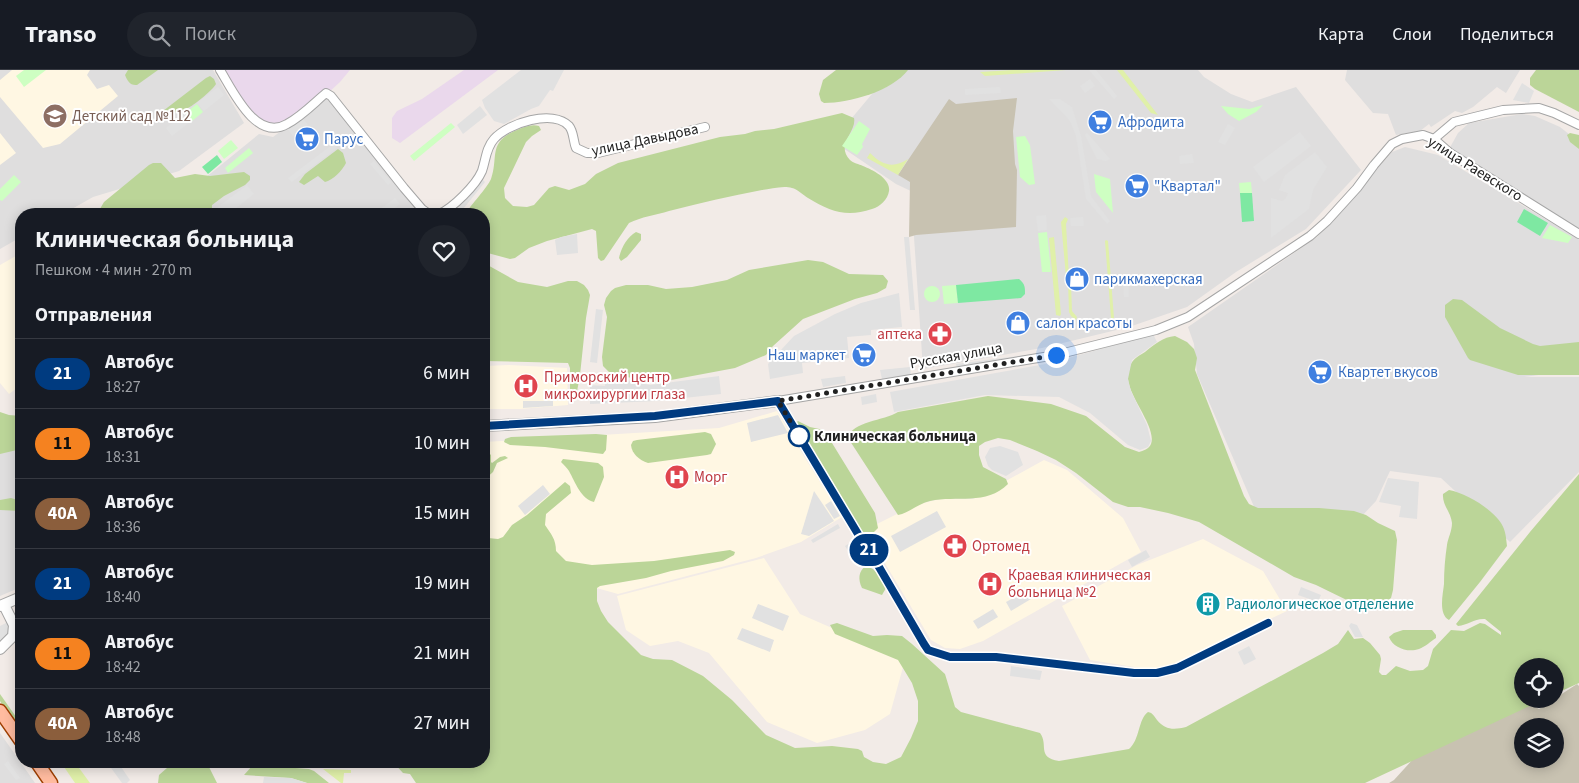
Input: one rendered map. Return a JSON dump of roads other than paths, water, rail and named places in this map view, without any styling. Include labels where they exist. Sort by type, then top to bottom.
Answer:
[{"type":"main road","points":[[0,711],[15,732]]},
{"type":"main road","points":[[41,768],[51,783]]},
{"type":"street","points":[[220,70],[244,108],[259,123],[267,127],[286,125],[326,93],[332,96],[421,208]]},
{"type":"street","points":[[1434,139],[1454,122],[1503,110],[1539,108],[1579,125]]},
{"type":"street","name":"улица Давыдова","points":[[449,208],[482,172],[490,145],[494,139],[509,128],[525,122],[550,119],[564,123],[572,131],[576,148],[587,154],[598,153],[706,126]]},
{"type":"street","name":"улица Раевского","points":[[1374,165],[1388,149],[1402,139],[1423,135],[1434,139],[1450,154],[1579,234]]},
{"type":"street","name":"Русская улица","points":[[490,426],[655,416],[778,401],[1064,354],[1156,330],[1183,320],[1310,236],[1327,221],[1357,188],[1374,165]]},
{"type":"street","points":[[778,401],[814,460]]},
{"type":"street","points":[[0,649],[13,636],[14,625],[2,606],[15,600]]},
{"type":"place","name":"Детский сад №112","points":[[55,116]]},
{"type":"place","name":"Афродита","points":[[1100,122]]},
{"type":"place","name":"Парус","points":[[307,139]]},
{"type":"place","name":"\"Квартал\"","points":[[1137,186]]},
{"type":"place","name":"парикмахерская","points":[[1077,279]]},
{"type":"place","name":"салон красоты","points":[[1018,323]]},
{"type":"place","name":"аптека","points":[[940,334]]},
{"type":"place","name":"Наш маркет","points":[[864,355]]},
{"type":"place","name":"Квартет вкусов","points":[[1320,372]]},
{"type":"place","name":"Приморский центр микрохирургии глаза","points":[[526,386]]},
{"type":"place","name":"Клиническая больница","points":[[799,436]]},
{"type":"place","name":"Морг","points":[[677,477]]},
{"type":"place","name":"Ортомед","points":[[955,546]]},
{"type":"place","name":"Краевая клиническая больница №2","points":[[990,584]]},
{"type":"place","name":"Радиологическое отделение","points":[[1208,604]]}]
